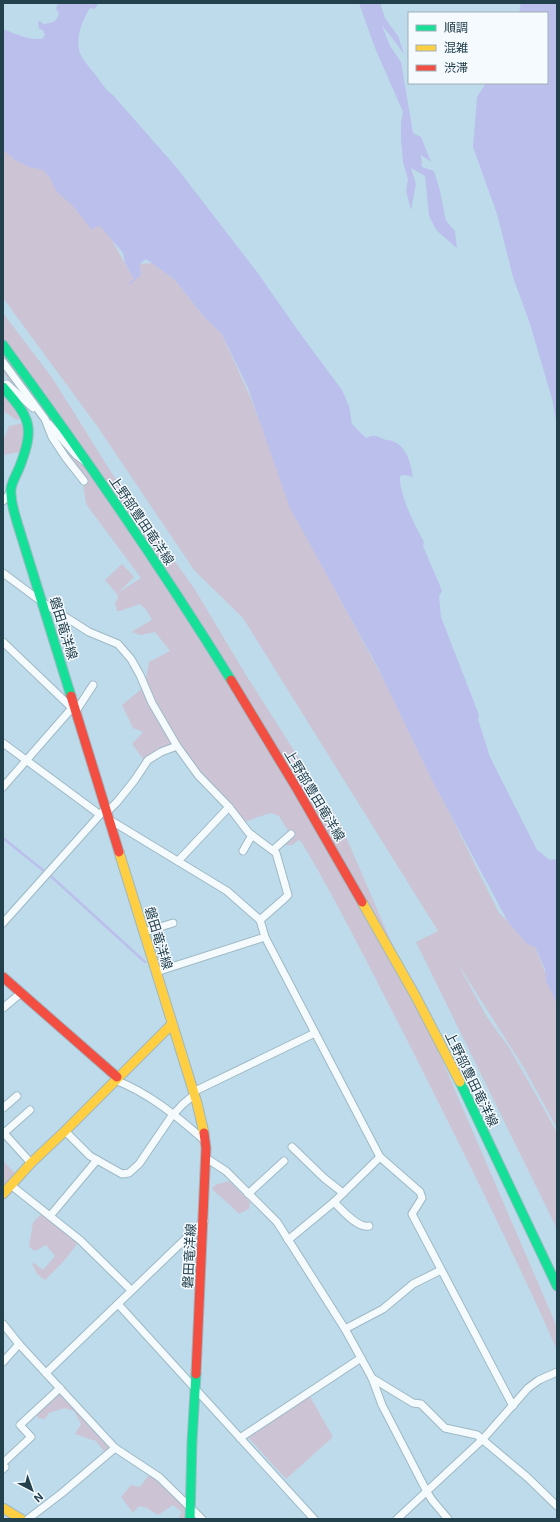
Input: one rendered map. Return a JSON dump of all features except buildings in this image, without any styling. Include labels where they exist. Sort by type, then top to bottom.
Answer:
[{"type":"main road","name":"上野部豊田竜洋線","points":[[3,345],[44,400],[189,613],[267,738],[345,870],[396,961],[454,1070],[557,1286]]},
{"type":"main road","points":[[3,386],[21,407],[27,418],[29,426],[27,450],[10,492]]},
{"type":"main road","name":"磐田竜洋線","points":[[10,492],[17,522],[105,813],[194,1093],[206,1141],[204,1221],[192,1442],[190,1519]]},
{"type":"main road","points":[[3,977],[116,1079]]},
{"type":"main road","points":[[3,1194],[12,1186],[31,1163],[172,1024]]},
{"type":"main road","points":[[3,1508],[21,1519]]},
{"type":"street","points":[[3,362],[45,419],[76,455],[88,464]]},
{"type":"street","points":[[3,386],[7,384],[45,419],[52,437],[84,481]]},
{"type":"street","points":[[3,501],[10,492]]},
{"type":"street","points":[[3,573],[42,602],[89,632],[118,644],[134,664],[152,703],[178,746],[198,775],[230,807],[252,835],[276,853],[288,895],[260,920]]},
{"type":"street","points":[[3,642],[74,709]]},
{"type":"street","points":[[3,787],[74,709],[93,685]]},
{"type":"street","points":[[3,743],[105,813],[227,891],[260,920],[264,937],[380,1157],[420,1192],[422,1198],[412,1214],[513,1406]]},
{"type":"street","points":[[3,923],[117,802],[134,781],[148,760],[161,752],[178,746]]},
{"type":"street","points":[[178,861],[230,807]]},
{"type":"street","points":[[272,850],[291,834]]},
{"type":"street","points":[[243,851],[252,835]]},
{"type":"street","points":[[144,932],[173,923]]},
{"type":"street","points":[[156,972],[264,937]]},
{"type":"street","points":[[3,1008],[21,993]]},
{"type":"street","points":[[65,1131],[90,1156],[122,1174],[129,1173],[139,1164],[174,1114],[194,1093],[315,1033]]},
{"type":"street","points":[[116,1079],[151,1098],[174,1114],[206,1141]]},
{"type":"street","points":[[3,1108],[17,1096]]},
{"type":"street","points":[[30,1110],[4,1133],[31,1163]]},
{"type":"street","points":[[292,1147],[324,1178],[343,1193]]},
{"type":"street","points":[[288,1240],[334,1202],[380,1157]]},
{"type":"street","points":[[206,1158],[226,1171],[277,1222],[345,1329],[372,1378],[382,1405],[427,1492],[448,1519]]},
{"type":"street","points":[[50,1216],[97,1160]]},
{"type":"street","points":[[248,1194],[284,1161]]},
{"type":"street","points":[[12,1186],[80,1240],[131,1290]]},
{"type":"street","points":[[334,1202],[360,1225],[365,1227],[369,1226]]},
{"type":"street","points":[[46,1373],[204,1221]]},
{"type":"street","points":[[345,1329],[383,1309],[413,1284],[441,1270]]},
{"type":"street","points":[[118,1304],[314,1519]]},
{"type":"street","points":[[3,1324],[19,1344],[115,1448],[159,1477],[202,1519]]},
{"type":"street","points":[[3,1362],[19,1344]]},
{"type":"street","points":[[240,1438],[361,1358]]},
{"type":"street","points":[[398,1519],[482,1439],[533,1384],[550,1374],[557,1372]]},
{"type":"street","points":[[372,1378],[413,1403],[421,1404],[445,1428],[478,1435],[557,1506]]},
{"type":"street","points":[[3,1470],[5,1467],[3,1464],[30,1437],[20,1425],[60,1388]]},
{"type":"street","points":[[28,1519],[62,1493],[115,1448]]},
{"type":"shaded area","points":[[3,137],[43,169],[109,235],[134,279],[141,275],[140,264],[152,263],[174,279],[205,318],[222,334],[252,401],[297,519],[386,684],[499,913],[535,947],[557,1001],[557,1128],[524,1068],[456,961],[487,1017],[510,1049],[557,1132],[557,1229],[416,942],[438,931],[243,618],[194,570],[97,426],[3,298]]},
{"type":"shaded area","points":[[3,313],[53,379],[111,472],[194,588],[246,675],[340,823],[557,1327],[557,1350],[503,1234],[428,1082],[370,967],[301,841],[301,843],[299,840],[292,845],[281,845],[288,831],[279,816],[270,813],[241,823],[174,747],[146,763],[132,744],[143,732],[133,728],[122,705],[145,686],[149,662],[170,651],[155,632],[141,635],[131,632],[152,620],[147,611],[140,604],[117,611],[115,603],[118,598],[117,594],[105,580],[122,564],[134,577],[119,592],[141,578],[86,504],[83,484],[51,434],[3,373]]},
{"type":"shaded area","points":[[3,393],[23,416],[17,420],[3,411]]},
{"type":"shaded area","points":[[25,423],[27,448],[20,452],[3,455],[3,441],[9,426]]},
{"type":"shaded area","points":[[3,1161],[19,1177],[3,1193]]},
{"type":"shaded area","points":[[229,1181],[250,1202],[249,1209],[239,1214],[212,1189],[215,1185]]},
{"type":"shaded area","points":[[44,1212],[78,1243],[64,1261],[45,1280],[37,1274],[32,1264],[34,1263],[43,1270],[55,1256],[46,1245],[35,1251],[29,1247],[33,1222]]},
{"type":"shaded area","points":[[60,1388],[114,1449],[107,1455],[96,1441],[75,1434],[81,1424],[74,1411],[65,1408],[49,1413],[45,1419],[38,1418],[35,1410]]},
{"type":"shaded area","points":[[308,1393],[333,1437],[286,1479],[245,1434]]},
{"type":"shaded area","points":[[149,1475],[171,1489],[202,1519],[178,1519],[182,1512],[173,1505],[158,1515],[147,1508],[139,1506],[133,1513],[121,1497],[131,1485],[140,1487]]},
{"type":"water","points":[[60,3],[99,3],[94,9],[90,8],[79,33],[79,50],[85,62],[105,88],[113,95],[177,168],[257,272],[342,390],[349,406],[352,424],[366,438],[376,436],[397,443],[405,451],[413,477],[405,475],[400,476],[402,492],[408,510],[424,542],[423,546],[442,591],[439,596],[441,617],[479,715],[478,719],[490,757],[537,850],[550,860],[557,859],[557,1004],[546,981],[545,969],[535,947],[527,944],[508,922],[431,778],[377,666],[290,508],[248,388],[222,334],[205,318],[174,279],[146,259],[140,264],[141,275],[130,284],[128,283],[134,279],[125,263],[123,253],[100,226],[91,229],[73,206],[57,192],[50,178],[43,170],[29,167],[15,160],[3,150],[3,29],[27,38],[42,39],[45,35],[43,30],[39,29],[38,22],[40,21],[43,24],[46,24],[56,20],[59,12],[56,10],[57,5]]},
{"type":"water","points":[[359,3],[380,3],[385,18],[398,36],[404,54],[382,26],[390,46],[401,62],[413,133],[421,137],[431,162],[421,155],[422,167],[434,171],[446,221],[455,231],[457,248],[437,231],[429,216],[425,176],[411,168],[416,184],[411,210],[406,191],[408,179],[403,162],[401,140],[401,123],[403,112],[375,48]]},
{"type":"water","points":[[521,3],[557,3],[557,425],[552,399],[531,327],[513,277],[497,214],[473,147],[477,97],[485,84],[548,84],[548,12],[519,12]]},
{"type":"waterway","points":[[3,838],[54,879],[145,962]]},
{"type":"traffic: fast","points":[[3,345],[120,510],[177,594],[231,680]]},
{"type":"traffic: fast","points":[[3,387],[24,415],[28,432],[25,452],[13,480],[11,493],[12,506],[71,696]]},
{"type":"traffic: fast","points":[[460,1082],[557,1286]]},
{"type":"traffic: fast","points":[[190,1519],[196,1374]]},
{"type":"traffic: slow","points":[[119,852],[197,1103],[204,1133]]},
{"type":"traffic: slow","points":[[362,902],[416,997],[460,1082]]},
{"type":"traffic: slow","points":[[3,1194],[31,1163],[172,1024]]},
{"type":"traffic: slow","points":[[3,1508],[21,1519]]},
{"type":"traffic: jam","points":[[231,680],[297,789],[362,902]]},
{"type":"traffic: jam","points":[[71,696],[119,852]]},
{"type":"traffic: jam","points":[[3,977],[117,1077]]},
{"type":"traffic: jam","points":[[196,1374],[206,1148],[204,1133]]}]
